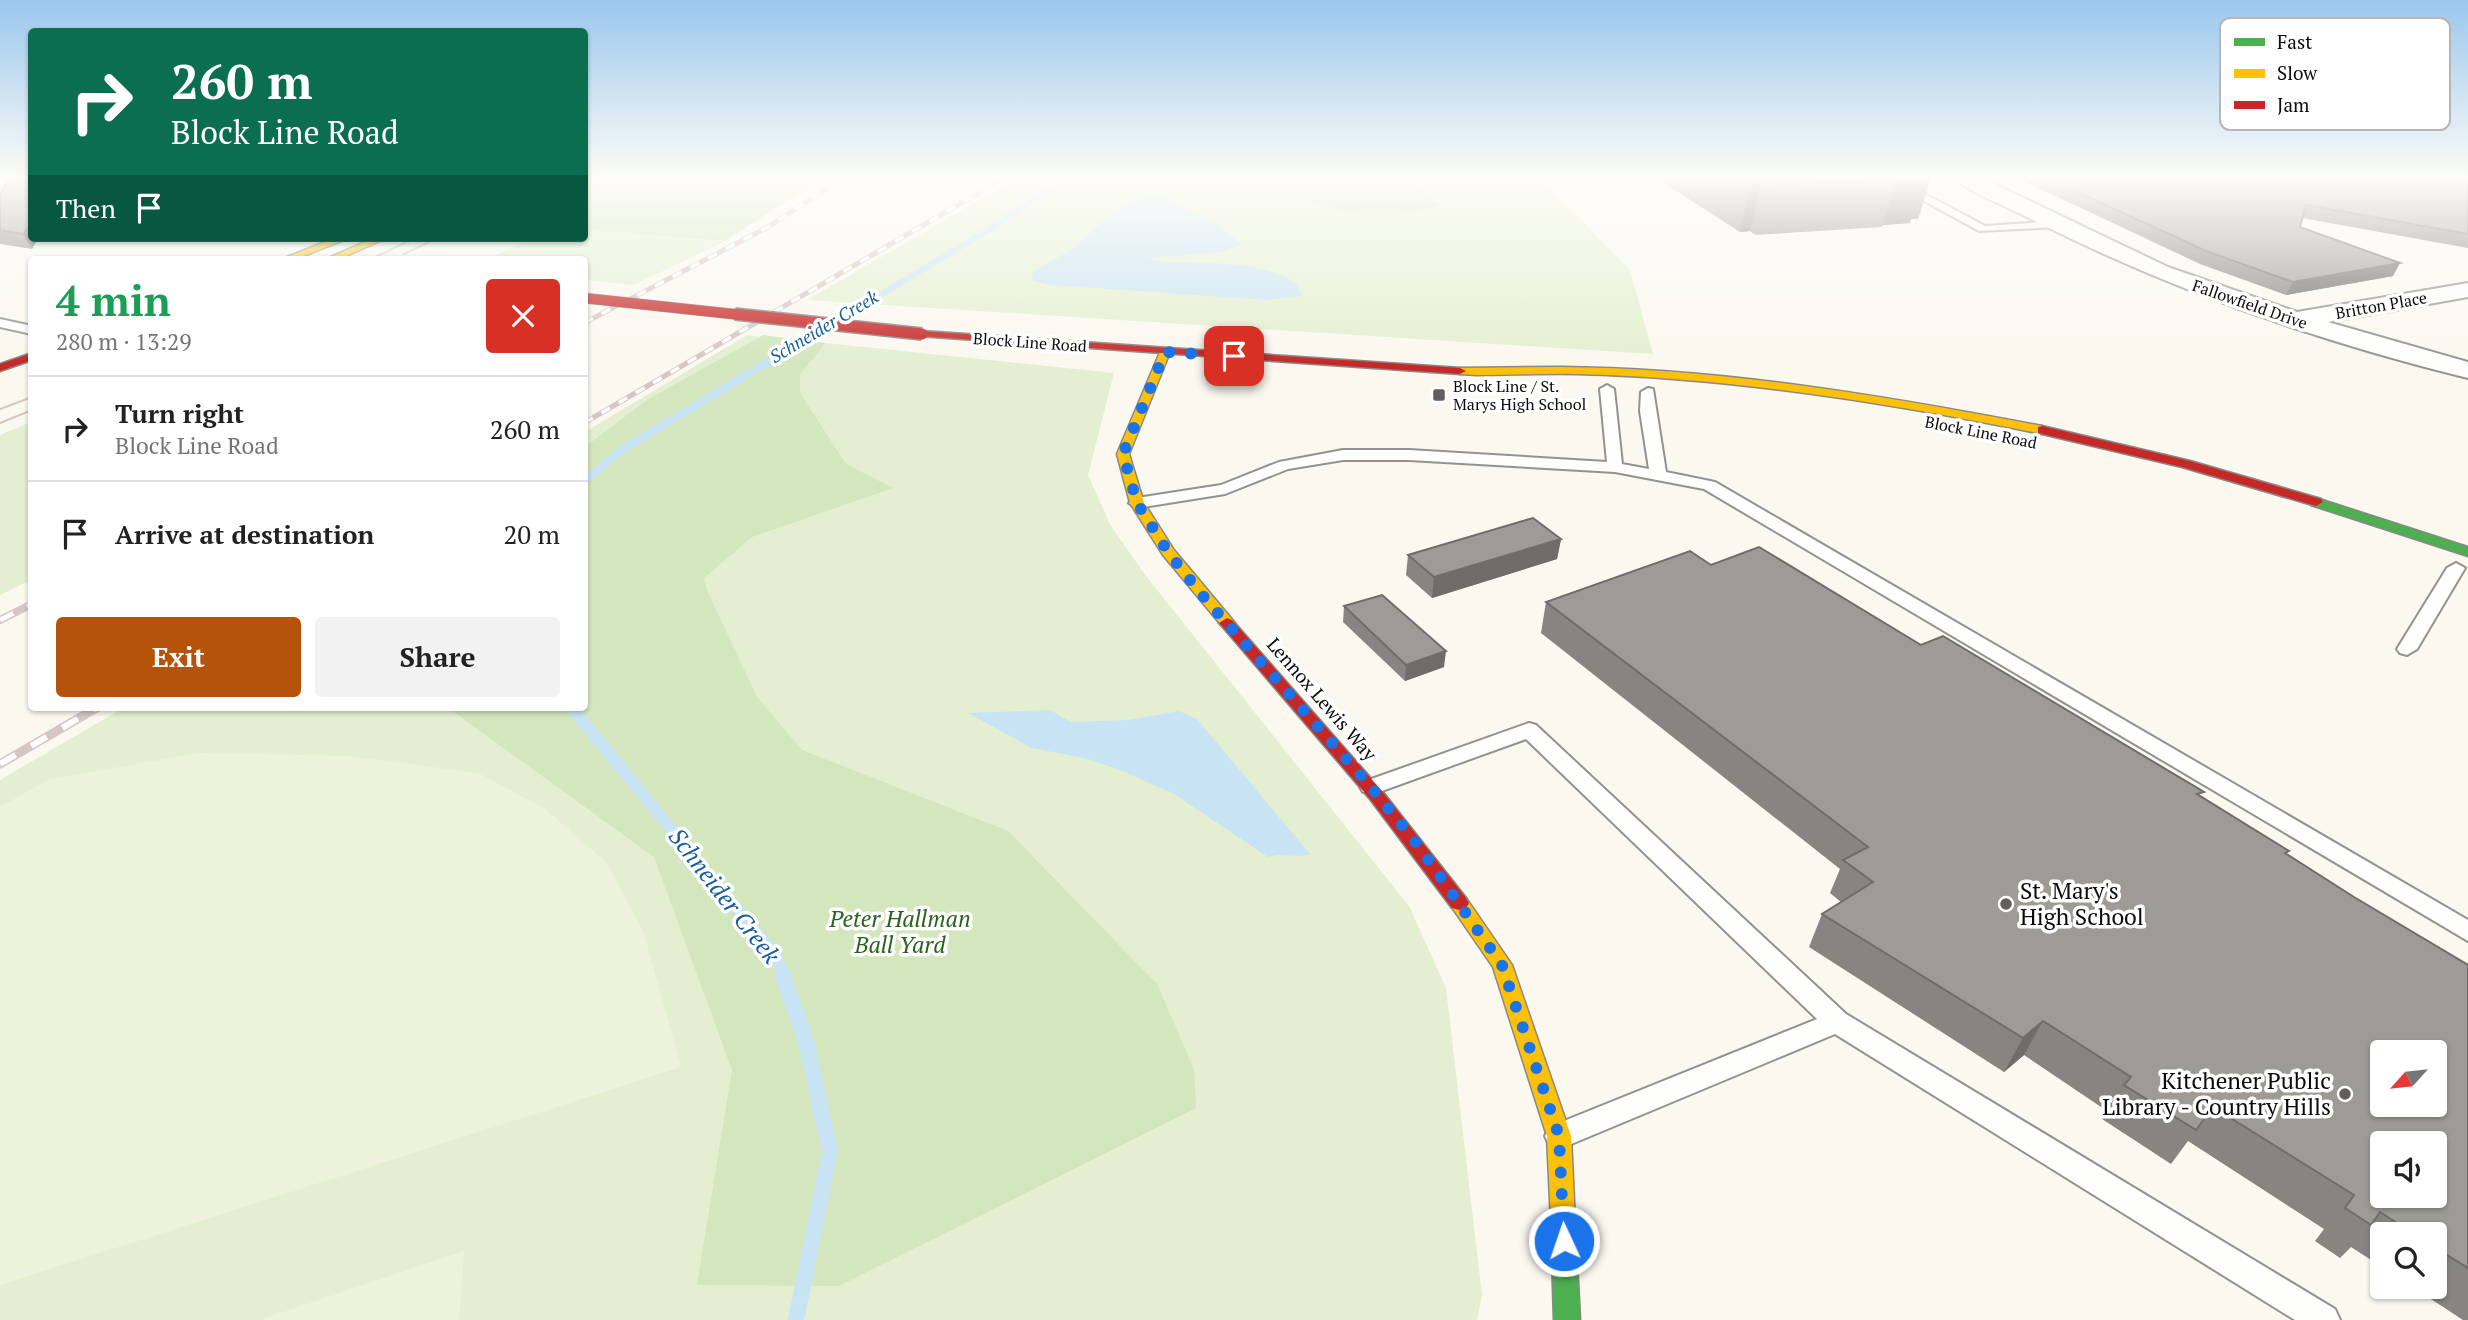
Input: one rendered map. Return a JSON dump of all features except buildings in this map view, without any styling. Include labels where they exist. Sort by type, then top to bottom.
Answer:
[{"type":"street","name":"Fallowfield Drive","points":[[2093,240],[2186,282],[2294,321],[2468,370]]},
{"type":"street","points":[[296,256],[333,242]]},
{"type":"street","points":[[338,256],[372,242]]},
{"type":"street","name":"Britton Place","points":[[2468,267],[2451,271],[2450,276],[2468,289]]},
{"type":"street","name":"Britton Place","points":[[2294,321],[2468,289]]},
{"type":"street","name":"Block Line Road","points":[[588,299],[922,334],[1165,352],[1477,372],[1521,368],[1696,379],[1968,412],[2208,468],[2374,518],[2468,552]]},
{"type":"street","name":"Lennox Lewis Way","points":[[1165,352],[1123,454],[1137,503],[1168,552],[1202,595],[1371,787],[1418,845],[1502,965],[1559,1136],[1567,1320]]},
{"type":"street","points":[[0,368],[28,358]]},
{"type":"street","name":"Block Line Road","points":[[1477,372],[1522,383],[1801,404],[1974,430],[2123,463],[2216,488],[2359,534]]},
{"type":"street","points":[[10,382],[28,375]]},
{"type":"lane","points":[[0,323],[28,329]]},
{"type":"lane","points":[[1615,467],[1640,391]]},
{"type":"lane","points":[[1640,391],[1647,411],[1658,473]]},
{"type":"lane","points":[[1137,503],[1225,489],[1284,465],[1343,456],[1409,455],[1615,467],[1658,473],[1709,485],[2468,932]]},
{"type":"lane","points":[[2407,649],[2456,568]]},
{"type":"lane","points":[[1371,787],[1529,730],[1836,1022],[2324,1320]]},
{"type":"lane","points":[[1559,1136],[1836,1022]]},
{"type":"green space","points":[[911,240],[1600,240],[1630,270],[1653,354],[807,300]]},
{"type":"green space","points":[[725,241],[634,285],[588,280],[588,256],[494,256],[524,242]]},
{"type":"green space","name":"Peter Hallman Ball Yard","points":[[747,335],[823,346],[826,343],[1114,373],[1088,475],[1111,526],[1146,576],[1409,906],[1446,988],[1482,1295],[1477,1320],[0,1320],[0,780],[118,711],[588,711],[588,430]]},
{"type":"green space","points":[[763,335],[826,343],[800,374],[800,393],[846,464],[893,488],[752,537],[704,578],[707,590],[757,697],[802,750],[1008,831],[1157,984],[1194,1069],[1196,1108],[839,1286],[697,1285],[732,1070],[654,857],[453,711],[588,711],[588,445],[647,400]]},
{"type":"green space","points":[[28,423],[28,581],[0,595],[0,435]]},
{"type":"green space","points":[[200,753],[347,756],[478,773],[544,808],[606,862],[643,931],[681,1067],[0,1285],[0,807],[50,779]]},
{"type":"green space","points":[[464,1251],[459,1320],[260,1320]]},
{"type":"water","points":[[1082,240],[1236,240],[1242,245],[1221,252],[1150,258],[1152,261],[1260,268],[1280,274],[1294,283],[1302,296],[1267,300],[1052,285],[1033,281],[1032,272],[1070,250]]},
{"type":"water","points":[[1050,710],[1071,722],[1128,720],[1179,711],[1197,719],[1310,854],[1268,857],[1174,794],[1123,771],[1084,758],[1032,748],[968,713]]},
{"type":"waterway","name":"Schneider Creek","points":[[845,316],[973,240]]},
{"type":"waterway","name":"Schneider Creek","points":[[841,318],[848,314]]},
{"type":"waterway","name":"Schneider Creek","points":[[588,478],[623,449],[821,330]]},
{"type":"waterway","name":"Schneider Creek","points":[[574,711],[777,957],[784,977]]},
{"type":"waterway","name":"Schneider Creek","points":[[783,976],[806,1041],[830,1151],[796,1320]]},
{"type":"tram line","points":[[377,256],[407,242]]},
{"type":"tram line","points":[[404,254],[429,242]]},
{"type":"tram line","points":[[0,409],[28,398]]},
{"type":"tram line","points":[[0,423],[28,412]]},
{"type":"railway","points":[[588,321],[744,240]]},
{"type":"railway","points":[[588,421],[898,240]]},
{"type":"railway","points":[[0,620],[28,606]]},
{"type":"railway","points":[[0,764],[91,711]]},
{"type":"traffic: fast","points":[[2316,502],[2468,552]]},
{"type":"traffic: fast","points":[[1563,1222],[1567,1320]]},
{"type":"traffic: slow","points":[[295,256],[333,242]]},
{"type":"traffic: slow","points":[[338,256],[372,242]]},
{"type":"traffic: slow","points":[[1165,352],[1123,454],[1137,503],[1168,552],[1227,623]]},
{"type":"traffic: slow","points":[[1460,371],[1576,370],[1706,380],[1875,400],[2042,430]]},
{"type":"traffic: slow","points":[[1459,903],[1502,965],[1559,1136],[1563,1222]]},
{"type":"traffic: jam","points":[[588,298],[922,334]]},
{"type":"traffic: jam","points":[[922,334],[1460,371]]},
{"type":"traffic: jam","points":[[0,368],[28,358]]},
{"type":"traffic: jam","points":[[2042,430],[2186,464],[2316,502]]},
{"type":"traffic: jam","points":[[1227,623],[1376,795],[1459,903]]},
{"type":"place","name":"Block Line / St. Marys High School","points":[[1439,395]]},
{"type":"place","name":"St. Mary's High School","points":[[2006,904]]},
{"type":"place","name":"Kitchener Public Library - Country Hills","points":[[2345,1094]]},
{"type":"route","points":[[1234,356],[1165,352],[1123,454],[1137,503],[1168,552],[1202,595],[1371,787],[1418,845],[1502,965],[1559,1136],[1564,1241]]}]
